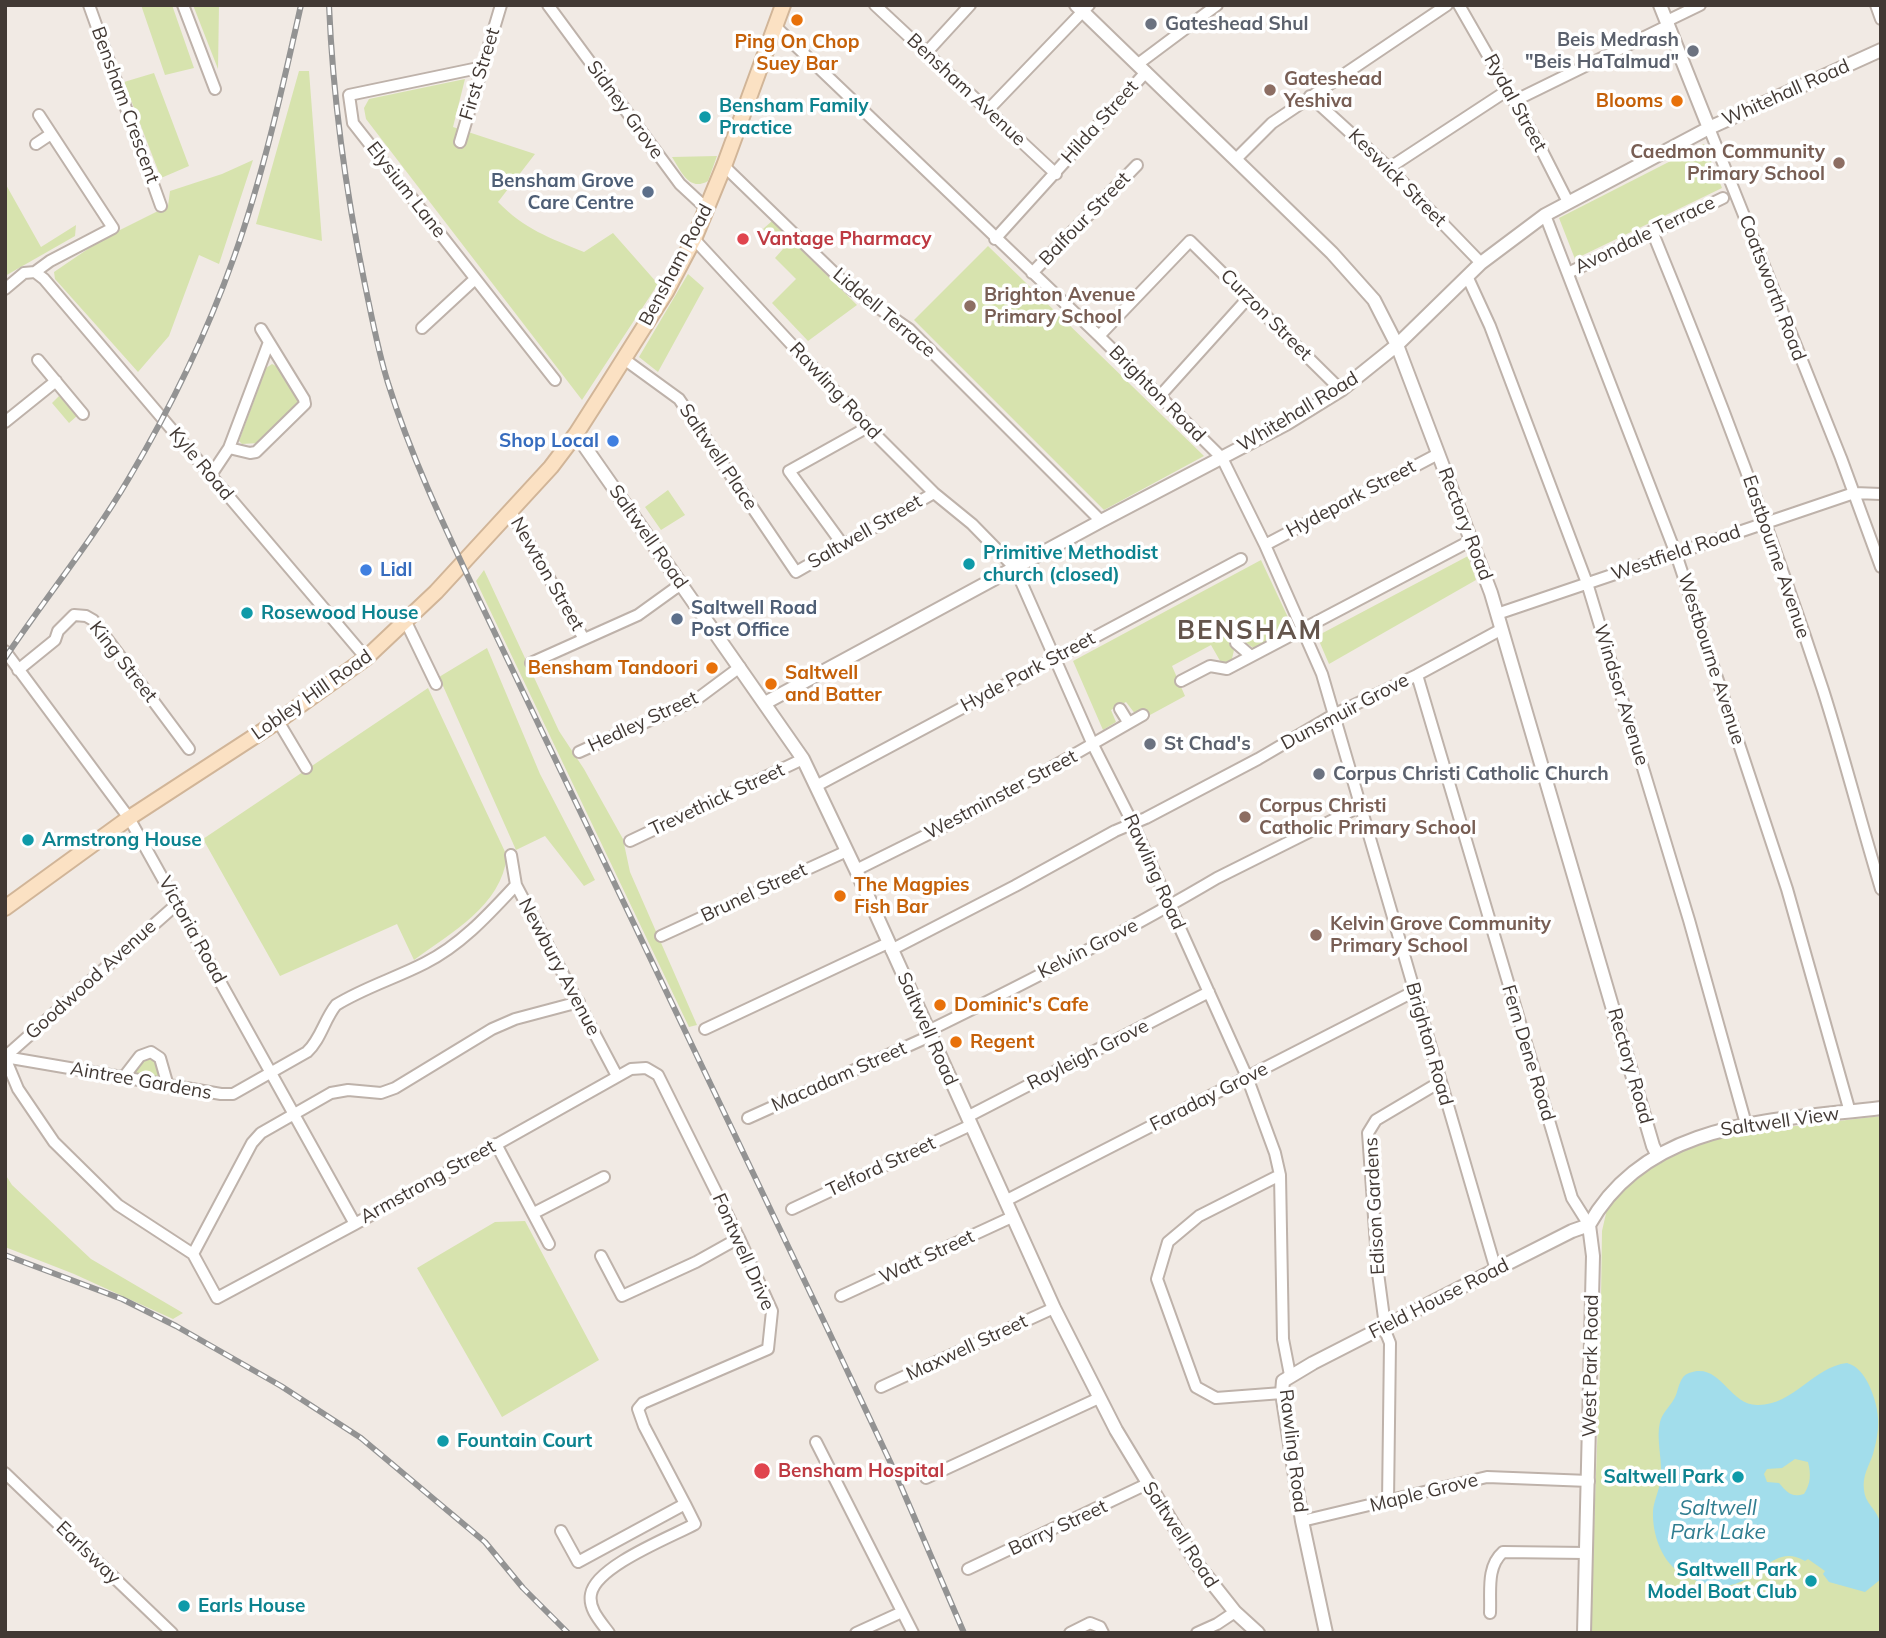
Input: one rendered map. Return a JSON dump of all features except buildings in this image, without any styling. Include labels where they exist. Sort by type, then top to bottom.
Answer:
[{"type":"main road","name":"Bensham Road","points":[[576,434],[666,292],[694,239],[783,5]]},
{"type":"main road","name":"Lobley Hill Road","points":[[5,908],[129,818],[278,721],[366,659],[406,622],[551,467],[576,434]]},
{"type":"street","name":"Bensham Crescent","points":[[89,5],[161,206]]},
{"type":"street","points":[[183,5],[215,89]]},
{"type":"street","name":"First Street","points":[[460,142],[501,5]]},
{"type":"street","name":"Sidney Grove","points":[[548,5],[680,184],[707,209]]},
{"type":"street","name":"Bensham Avenue","points":[[875,5],[1056,174]]},
{"type":"street","points":[[926,53],[970,5]]},
{"type":"street","name":"Hilda Street","points":[[995,239],[1056,174],[1061,163],[1142,68],[1217,5]]},
{"type":"street","points":[[1236,159],[1272,123],[1447,5]]},
{"type":"street","name":"Rydal Street","points":[[1459,5],[1568,202]]},
{"type":"street","name":"Coatsworth Road","points":[[1660,5],[1881,566]]},
{"type":"street","points":[[1514,101],[1700,5]]},
{"type":"street","points":[[1876,5],[1881,19]]},
{"type":"street","points":[[988,110],[1083,8]]},
{"type":"street","name":"Rectory Road","points":[[1083,8],[1360,283],[1374,300],[1397,345],[1472,540],[1502,629],[1658,1156]]},
{"type":"street","name":"Brighton Road","points":[[776,27],[1099,336],[1222,458],[1304,629],[1322,674],[1496,1270]]},
{"type":"street","name":"Whitehall Road","points":[[765,703],[1286,424],[1341,390],[1397,345],[1481,263],[1545,215],[1710,128],[1881,50]]},
{"type":"street","name":"Elysium Lane","points":[[483,67],[349,95],[353,123],[555,380]]},
{"type":"street","points":[[1389,168],[1508,90]]},
{"type":"street","name":"Keswick Street","points":[[1310,96],[1389,168],[1481,263]]},
{"type":"street","points":[[5,289],[24,273],[36,272],[50,261],[113,228],[39,115]]},
{"type":"street","points":[[36,144],[51,134]]},
{"type":"street","name":"Balfour Street","points":[[1032,273],[1138,165]]},
{"type":"street","name":"Liddell Terrace","points":[[724,166],[851,289],[909,329],[1101,521]]},
{"type":"street","name":"Avondale Terrace","points":[[1568,273],[1723,198]]},
{"type":"street","name":"Westbourne Avenue","points":[[1545,215],[1676,554],[1787,890],[1850,1112]]},
{"type":"street","name":"Eastbourne Avenue","points":[[1652,231],[1723,408],[1765,523],[1823,691],[1881,889]]},
{"type":"street","name":"Rawling Road","points":[[694,239],[868,427],[1015,568],[1093,745],[1133,824],[1247,1077],[1275,1153],[1280,1175],[1283,1339],[1290,1375],[1283,1381],[1282,1393],[1302,1521],[1326,1633]]},
{"type":"street","name":"Curzon Street","points":[[1099,336],[1190,241],[1341,390]]},
{"type":"street","name":"Kyle Road","points":[[36,272],[366,659]]},
{"type":"street","name":"Windsor Avenue","points":[[1467,276],[1490,326],[1587,583],[1689,920],[1746,1124]]},
{"type":"street","points":[[422,328],[475,279]]},
{"type":"street","points":[[1159,397],[1249,297]]},
{"type":"street","points":[[229,448],[256,452],[305,404],[261,328]]},
{"type":"street","points":[[211,475],[229,448],[270,342]]},
{"type":"street","name":"Saltwell Place","points":[[624,359],[679,399],[796,572]]},
{"type":"street","points":[[38,360],[83,414]]},
{"type":"street","points":[[5,422],[56,381]]},
{"type":"street","points":[[843,545],[789,471],[868,427]]},
{"type":"street","name":"Saltwell Road","points":[[576,434],[803,760],[856,870],[1054,1308],[1099,1398],[1147,1485],[1197,1564],[1235,1612],[1258,1633]]},
{"type":"street","name":"Hydepark Street","points":[[1265,545],[1438,454]]},
{"type":"street","name":"Saltwell Street","points":[[796,572],[934,493]]},
{"type":"street","points":[[1854,493],[1881,494]]},
{"type":"street","name":"Westfield Road","points":[[1497,614],[1854,493]]},
{"type":"street","name":"Newton Street","points":[[510,510],[584,639]]},
{"type":"street","points":[[1181,681],[1210,666],[1227,669],[1472,540]]},
{"type":"street","name":"Hyde Park Street","points":[[816,786],[1241,559]]},
{"type":"street","points":[[531,663],[638,615],[681,584]]},
{"type":"street","name":"King Street","points":[[19,670],[55,640],[58,631],[74,615],[86,616],[93,620],[189,749]]},
{"type":"street","points":[[406,622],[436,684]]},
{"type":"street","name":"Dunsmuir Grove","points":[[890,947],[1016,886],[1115,831],[1258,759],[1333,715],[1417,675],[1502,629]]},
{"type":"street","points":[[1236,643],[1251,656]]},
{"type":"street","name":"Victoria Road","points":[[5,652],[129,818],[355,1224]]},
{"type":"street","name":"Hedley Street","points":[[579,752],[697,699],[740,667]]},
{"type":"street","name":"Fern Dene Road","points":[[1417,675],[1572,1198],[1589,1225]]},
{"type":"street","points":[[1120,709],[1128,722]]},
{"type":"street","name":"Westminster Street","points":[[856,870],[979,809],[1143,715]]},
{"type":"street","points":[[278,721],[306,768]]},
{"type":"street","name":"Trevethick Street","points":[[630,841],[803,760]]},
{"type":"street","name":"Kelvin Grove","points":[[929,1033],[1170,906],[1217,878],[1359,807]]},
{"type":"street","name":"Brunel Street","points":[[661,936],[846,851]]},
{"type":"street","name":"Newbury Avenue","points":[[511,855],[516,886],[617,1076]]},
{"type":"street","name":"Aintree Gardens","points":[[5,1057],[227,1095],[272,1073],[314,1045],[336,1005],[444,952],[473,930],[516,886]]},
{"type":"street","name":"Goodwood Avenue","points":[[5,1057],[177,904]]},
{"type":"street","points":[[705,1028],[890,947]]},
{"type":"street","name":"Rayleigh Grove","points":[[969,1121],[1209,992]]},
{"type":"street","name":"Faraday Grove","points":[[1005,1201],[1413,992]]},
{"type":"street","points":[[5,1057],[19,1089],[54,1142],[118,1205],[193,1254],[251,1143],[261,1133],[340,1090],[370,1093],[395,1088],[492,1029],[515,1019],[579,1002]]},
{"type":"street","name":"Macadam Street","points":[[748,1118],[929,1033]]},
{"type":"street","points":[[123,1078],[141,1056],[151,1052],[160,1058],[169,1086]]},
{"type":"street","name":"Armstrong Street","points":[[193,1254],[217,1298],[355,1224],[617,1076],[640,1067]]},
{"type":"street","name":"Fontwell Drive","points":[[640,1067],[651,1071],[662,1081],[772,1311],[768,1349],[643,1402],[638,1409],[644,1426],[685,1504]]},
{"type":"street","name":"Edison Gardens","points":[[1388,1502],[1390,1342],[1386,1333],[1378,1273],[1368,1133],[1376,1120],[1440,1082]]},
{"type":"street","name":"Saltwell View","points":[[1589,1225],[1614,1188],[1634,1171],[1699,1136],[1746,1124],[1881,1108]]},
{"type":"street","name":"Telford Street","points":[[792,1209],[969,1121]]},
{"type":"street","points":[[496,1144],[549,1244]]},
{"type":"street","points":[[1280,1175],[1199,1216],[1168,1242],[1157,1279],[1196,1387],[1216,1398],[1282,1393]]},
{"type":"street","points":[[534,1213],[604,1177]]},
{"type":"street","name":"Watt Street","points":[[841,1296],[1012,1217]]},
{"type":"street","name":"Field House Road","points":[[1290,1375],[1572,1231],[1589,1225]]},
{"type":"street","name":"West Park Road","points":[[1584,1633],[1593,1256],[1589,1225]]},
{"type":"street","points":[[601,1256],[622,1296],[696,1262],[739,1238]]},
{"type":"street","name":"Maxwell Street","points":[[881,1387],[1054,1308]]},
{"type":"street","points":[[926,1478],[1099,1398]]},
{"type":"street","points":[[816,1442],[913,1633]]},
{"type":"street","name":"Earlsway","points":[[5,1473],[172,1633]]},
{"type":"street","name":"Maple Grove","points":[[1302,1521],[1487,1477],[1589,1481]]},
{"type":"street","name":"Barry Street","points":[[968,1570],[1147,1485]]},
{"type":"street","points":[[561,1531],[578,1562],[685,1504],[695,1524],[612,1567],[598,1581],[591,1594],[593,1612],[609,1633]]},
{"type":"street","points":[[1490,1613],[1491,1570],[1495,1559],[1503,1552],[1586,1553]]},
{"type":"street","points":[[856,1633],[902,1612]]},
{"type":"street","points":[[1197,1633],[1235,1612]]},
{"type":"street","points":[[1070,1633],[1090,1623],[1100,1627],[1103,1633]]},
{"type":"green space","points":[[141,5],[172,5],[194,68],[165,75]]},
{"type":"green space","points":[[193,5],[219,5],[218,69]]},
{"type":"green space","points":[[299,71],[309,71],[322,241],[256,224]]},
{"type":"green space","points":[[154,73],[189,166],[161,178],[124,82]]},
{"type":"green space","points":[[465,79],[453,127],[535,154],[498,202],[528,226],[584,252],[613,233],[658,284],[582,400],[366,119],[364,108],[369,99]]},
{"type":"green space","points":[[1704,144],[1722,188],[1575,259],[1559,218]]},
{"type":"green space","points":[[717,156],[708,181],[701,184],[686,178],[672,157]]},
{"type":"green space","points":[[253,160],[219,264],[199,255],[169,336],[138,372],[55,279],[54,272],[104,238],[168,206],[170,191],[222,174]]},
{"type":"green space","points":[[5,183],[41,247],[76,225],[75,236],[5,276]]},
{"type":"green space","points":[[772,221],[857,305],[808,341],[772,303],[796,279],[775,258],[783,249],[763,229]]},
{"type":"green space","points":[[988,246],[1204,456],[1104,510],[914,320]]},
{"type":"green space","points":[[688,274],[704,288],[658,372],[639,357]]},
{"type":"green space","points":[[272,364],[280,368],[300,401],[259,443],[242,444],[239,441],[266,368]]},
{"type":"green space","points":[[59,396],[77,416],[69,423],[52,403]]},
{"type":"green space","points":[[668,490],[685,515],[661,530],[645,507]]},
{"type":"green space","points":[[1468,556],[1476,580],[1329,664],[1317,636]]},
{"type":"green space","points":[[1261,560],[1293,628],[1255,649],[1236,636],[1230,644],[1234,650],[1231,663],[1223,666],[1211,645],[1172,666],[1185,696],[1150,715],[1147,710],[1136,715],[1126,702],[1111,710],[1116,722],[1103,730],[1073,661]]},
{"type":"green space","points":[[484,570],[559,731],[584,769],[623,839],[630,872],[697,1025],[689,1027],[476,581]]},
{"type":"green space","points":[[487,648],[540,774],[595,880],[584,886],[545,836],[516,850],[439,677]]},
{"type":"green space","points":[[428,688],[507,856],[503,874],[485,903],[472,916],[414,960],[397,924],[280,976],[203,839]]},
{"type":"green space","points":[[144,1060],[153,1060],[159,1067],[161,1081],[136,1077],[135,1070]]},
{"type":"green space","name":"Saltwell Park","points":[[1881,1116],[1881,1633],[1590,1633],[1602,1231],[1607,1209],[1624,1187],[1656,1164],[1696,1145],[1736,1133]]},
{"type":"green space","points":[[5,1174],[12,1185],[91,1259],[183,1313],[173,1319],[74,1274],[5,1247]]},
{"type":"green space","points":[[525,1221],[599,1360],[502,1417],[417,1268],[495,1222]]},
{"type":"water","name":"Saltwell Park Lake","points":[[1847,1363],[1860,1371],[1869,1385],[1877,1411],[1877,1435],[1864,1485],[1866,1498],[1881,1524],[1881,1579],[1865,1592],[1829,1582],[1823,1574],[1825,1571],[1808,1559],[1805,1561],[1786,1556],[1769,1563],[1745,1580],[1729,1585],[1702,1583],[1676,1570],[1660,1548],[1654,1529],[1653,1511],[1661,1480],[1660,1422],[1674,1399],[1680,1382],[1689,1373],[1709,1373],[1747,1403],[1770,1404],[1835,1366]],"holes":[[[1795,1459],[1808,1462],[1810,1478],[1804,1494],[1792,1495],[1779,1483],[1767,1482],[1764,1474],[1767,1469],[1782,1468]]]},
{"type":"railway","points":[[5,658],[115,501],[159,425],[200,342],[234,257],[254,195],[301,5]]},
{"type":"railway","points":[[329,5],[337,111],[358,250],[381,359],[408,440],[468,577],[894,1470],[964,1633]]},
{"type":"railway","points":[[5,1255],[122,1299],[176,1326],[281,1386],[361,1438],[485,1542],[523,1588],[568,1633]]},
{"type":"place","name":"Ping On Chop Suey Bar","points":[[797,20]]},
{"type":"place","name":"Gateshead Shul","points":[[1151,24]]},
{"type":"place","name":"Beis Medrash \"Beis HaTalmud\"","points":[[1693,51]]},
{"type":"place","name":"Gateshead Yeshiva","points":[[1270,90]]},
{"type":"place","name":"Blooms","points":[[1677,101]]},
{"type":"place","name":"Bensham Family Practice","points":[[705,117]]},
{"type":"place","name":"Caedmon Community Primary School","points":[[1839,163]]},
{"type":"place","name":"Bensham Grove Care Centre","points":[[648,192]]},
{"type":"place","name":"Vantage Pharmacy","points":[[743,239]]},
{"type":"place","name":"Brighton Avenue Primary School","points":[[970,306]]},
{"type":"place","name":"Shop Local","points":[[613,441]]},
{"type":"place","name":"Primitive Methodist church (closed)","points":[[969,564]]},
{"type":"place","name":"Lidl","points":[[366,570]]},
{"type":"place","name":"Rosewood House","points":[[247,613]]},
{"type":"place","name":"Saltwell Road Post Office","points":[[677,619]]},
{"type":"place","name":"Bensham Tandoori","points":[[712,668]]},
{"type":"place","name":"Saltwell and Batter","points":[[771,684]]},
{"type":"place","name":"St Chad's","points":[[1150,744]]},
{"type":"place","name":"Corpus Christi Catholic Church","points":[[1319,774]]},
{"type":"place","name":"Corpus Christi Catholic Primary School","points":[[1245,817]]},
{"type":"place","name":"Armstrong House","points":[[28,840]]},
{"type":"place","name":"The Magpies Fish Bar","points":[[840,896]]},
{"type":"place","name":"Kelvin Grove Community Primary School","points":[[1316,935]]},
{"type":"place","name":"Dominic's Cafe","points":[[940,1005]]},
{"type":"place","name":"Regent","points":[[956,1042]]},
{"type":"place","name":"Fountain Court","points":[[443,1441]]},
{"type":"place","name":"Bensham Hospital","points":[[762,1471]]},
{"type":"place","name":"Saltwell Park","points":[[1738,1477]]},
{"type":"place","name":"Saltwell Park Model Boat Club","points":[[1811,1581]]},
{"type":"place","name":"Earls House","points":[[184,1606]]},
{"type":"district","name":"BENSHAM","points":[[1250,631]]}]
